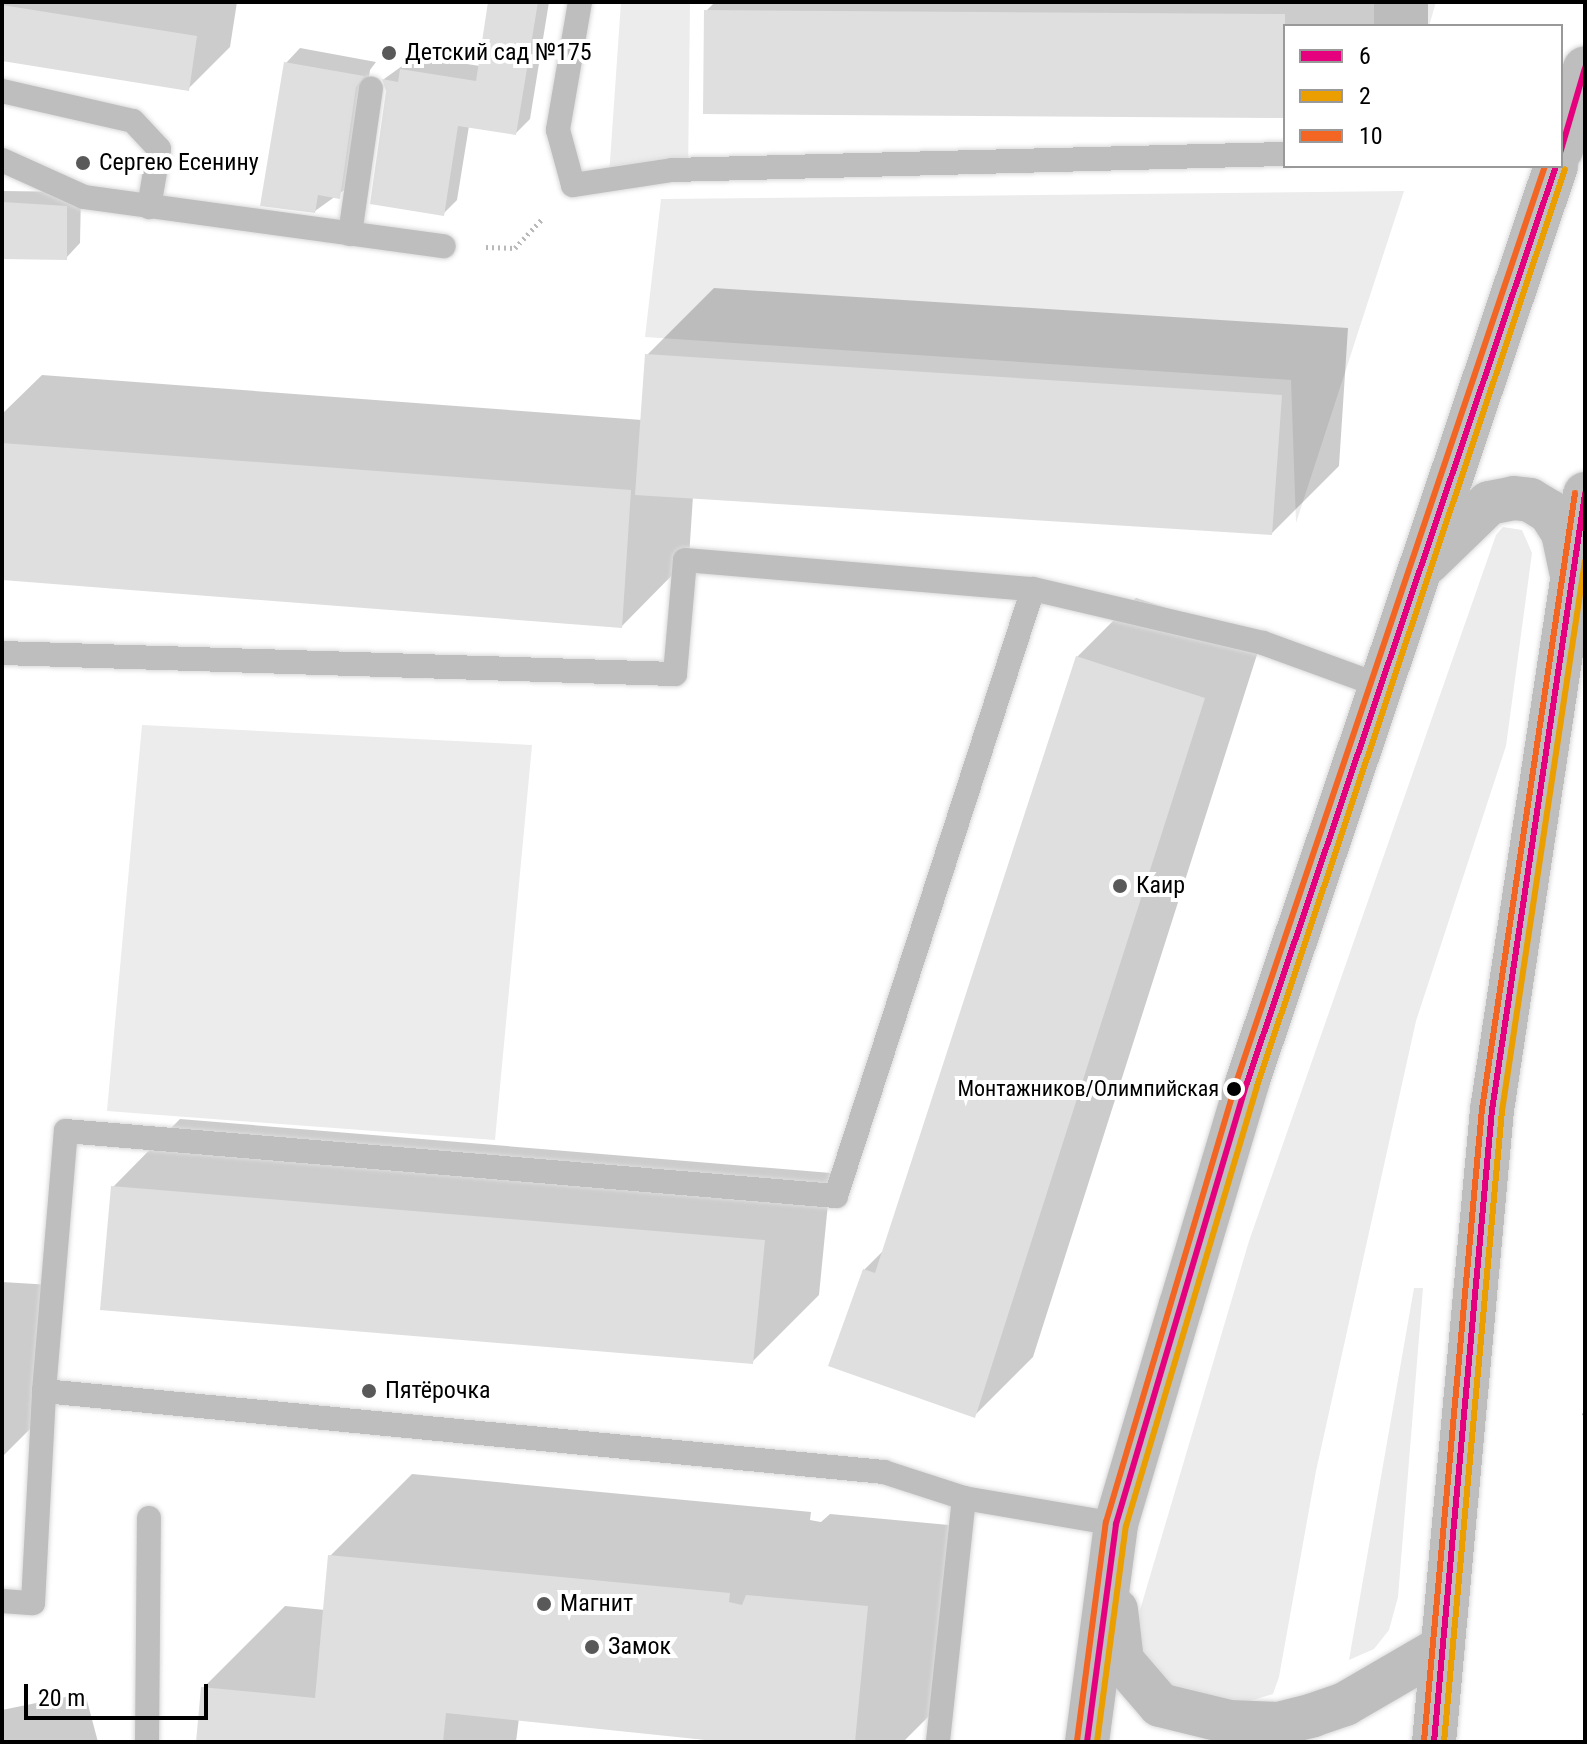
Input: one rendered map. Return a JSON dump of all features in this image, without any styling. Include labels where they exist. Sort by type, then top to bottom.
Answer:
[{"type":"main road","points":[[1563,143],[1585,68]]},
{"type":"main road","points":[[1087,1742],[1116,1524],[1247,1083],[1555,168]]},
{"type":"main road","points":[[1434,1742],[1492,1110],[1585,494]]},
{"type":"main road","points":[[1420,571],[1489,503],[1514,498],[1530,500],[1550,512],[1563,533],[1573,583]]},
{"type":"main road","points":[[1116,1524],[1116,1623],[1122,1661],[1160,1705],[1179,1714],[1278,1724],[1345,1704],[1443,1647]]},
{"type":"lane","points":[[580,2],[558,130],[573,185],[672,170],[1283,154]]},
{"type":"lane","points":[[350,234],[371,89]]},
{"type":"lane","points":[[2,91],[133,121],[159,149],[149,207]]},
{"type":"lane","points":[[2,160],[84,197],[444,246]]},
{"type":"lane","points":[[2,653],[675,674],[685,560],[1033,589],[1263,643],[1381,686]]},
{"type":"lane","points":[[2,1601],[33,1603],[44,1391],[66,1131],[836,1196],[1033,589]]},
{"type":"lane","points":[[44,1391],[884,1472],[964,1498],[1116,1524]]},
{"type":"lane","points":[[938,1742],[964,1498]]},
{"type":"lane","points":[[147,1742],[149,1518]]},
{"type":"path","points":[[444,246],[515,248],[573,185]]},
{"type":"shaded area","points":[[621,2],[690,2],[688,175],[609,176]]},
{"type":"shaded area","points":[[1374,2],[1436,2],[1430,24],[1374,24]]},
{"type":"shaded area","points":[[1404,191],[1296,523],[1291,380],[645,337],[661,199]]},
{"type":"shaded area","points":[[1503,527],[1522,530],[1532,553],[1506,746],[1416,1021],[1316,1471],[1279,1677],[1273,1694],[1237,1705],[1157,1682],[1137,1642],[1140,1610],[1249,1241],[1496,535]]},
{"type":"shaded area","points":[[142,725],[532,745],[495,1140],[107,1111]]},
{"type":"shaded area","points":[[1414,1288],[1423,1288],[1398,1597],[1389,1630],[1374,1649],[1349,1660]]},
{"type":"building","points":[[488,2],[538,2],[516,135],[458,126],[444,216],[370,204],[386,91],[382,79],[398,82],[400,69],[476,81]]},
{"type":"building","points":[[2,5],[197,36],[189,91],[2,61]]},
{"type":"building","points":[[704,10],[1285,14],[1283,118],[703,114]]},
{"type":"building","points":[[284,62],[364,76],[356,87],[340,199],[318,195],[315,213],[260,206]]},
{"type":"building","points":[[2,202],[67,206],[67,260],[2,259]]},
{"type":"building","points":[[645,354],[1282,395],[1272,535],[635,495]]},
{"type":"building","points":[[2,443],[631,490],[622,628],[2,580]]},
{"type":"building","points":[[1076,656],[1205,698],[975,1418],[828,1366],[863,1269],[875,1273]]},
{"type":"building","points":[[111,1186],[765,1240],[753,1364],[100,1310]]},
{"type":"building","name":"Замок","points":[[328,1555],[730,1593],[729,1602],[742,1605],[746,1595],[868,1606],[855,1742],[725,1742],[446,1713],[443,1742],[196,1742],[201,1687],[315,1698]]},
{"type":"transit line","name":"6","points":[[1563,143],[1585,68]]},
{"type":"transit line","name":"10","points":[[1077,1741],[1106,1522],[1237,1080],[1544,168]]},
{"type":"transit line","name":"6","points":[[1087,1742],[1116,1524],[1247,1083],[1555,168]]},
{"type":"transit line","name":"2","points":[[1097,1742],[1126,1526],[1257,1086],[1565,169]]},
{"type":"transit line","name":"10","points":[[1424,1741],[1482,1109],[1575,493]]},
{"type":"transit line","name":"6","points":[[1434,1742],[1492,1110],[1585,494]]},
{"type":"transit line","name":"2","points":[[1444,1742],[1502,1111],[1585,561]]},
{"type":"place","name":"Детский сад №175","points":[[389,53]]},
{"type":"place","name":"Сергею Есенину","points":[[83,163]]},
{"type":"place","name":"Каир","points":[[1120,886]]},
{"type":"place","name":"Монтажников/Олимпийская","points":[[1234,1089]]},
{"type":"place","name":"Пятёрочка","points":[[369,1391]]},
{"type":"place","name":"Магнит","points":[[544,1604]]},
{"type":"place","name":"Замок","points":[[592,1647]]}]
